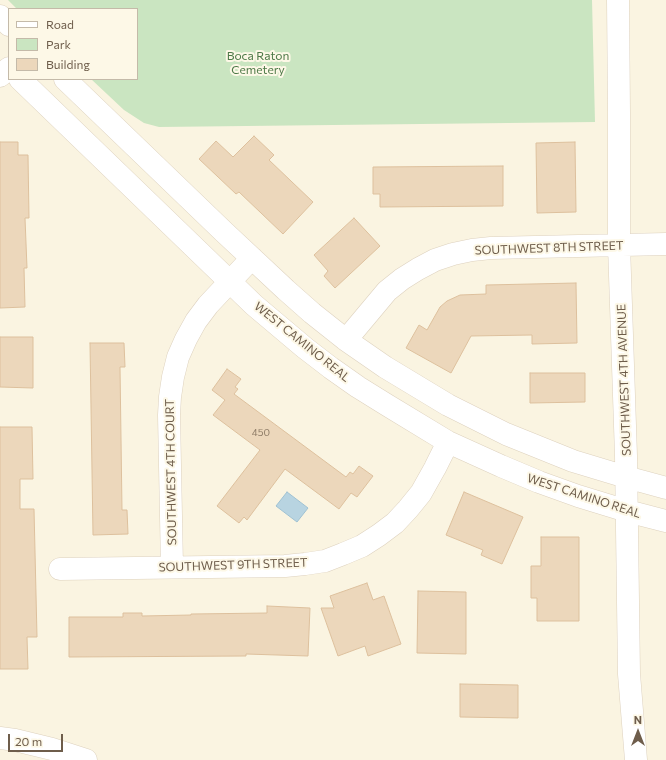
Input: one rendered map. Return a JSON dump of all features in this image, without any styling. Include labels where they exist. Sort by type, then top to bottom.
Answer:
[{"type":"street","name":"SOUTHWEST 4TH AVENUE","points":[[618,0],[619,245],[627,511],[629,674],[636,760]]},
{"type":"street","points":[[0,16],[8,24]]},
{"type":"street","points":[[0,60],[8,67]]},
{"type":"street","points":[[0,76],[8,69]]},
{"type":"street","name":"WEST CAMINO REAL","points":[[21,80],[230,281],[279,326],[331,368],[387,405],[448,442],[501,466],[578,496],[666,521]]},
{"type":"street","points":[[66,80],[286,290],[346,340],[385,367],[448,405],[506,434],[573,461],[666,488]]},
{"type":"street","name":"SOUTHWEST 8TH STREET","points":[[346,340],[387,291],[418,268],[453,254],[472,250],[496,248],[666,244]]},
{"type":"street","name":"SOUTHWEST 4TH COURT","points":[[172,567],[170,397],[178,357],[196,321],[208,305],[252,258]]},
{"type":"street","name":"SOUTHWEST 9TH STREET","points":[[60,569],[285,566],[305,564],[343,554],[356,549],[379,535],[408,509],[421,492],[448,442]]},
{"type":"street","points":[[0,738],[52,749],[86,760]]},
{"type":"green space","name":"Boca Raton Cemetery","points":[[8,0],[592,0],[595,122],[159,127],[144,123],[124,110],[92,80],[138,80],[138,8],[16,8]]},
{"type":"water","points":[[287,492],[308,508],[297,522],[276,506]]},
{"type":"building","points":[[254,136],[274,155],[269,160],[313,202],[283,234],[239,192],[236,194],[199,159],[216,141],[233,157]]},
{"type":"building","points":[[0,142],[18,142],[18,155],[28,155],[29,218],[25,218],[27,268],[24,268],[25,307],[0,308]]},
{"type":"building","points":[[575,142],[576,212],[537,213],[536,143]]},
{"type":"building","points":[[503,166],[503,206],[380,207],[380,194],[373,194],[373,167]]},
{"type":"building","points":[[354,218],[380,246],[335,288],[324,276],[328,271],[314,255]]},
{"type":"building","points":[[576,283],[577,343],[532,344],[532,335],[471,336],[451,373],[406,348],[419,325],[427,330],[440,307],[447,301],[460,295],[486,294],[486,285]]},
{"type":"building","points":[[0,337],[33,337],[33,388],[0,387]]},
{"type":"building","points":[[90,343],[124,343],[125,367],[120,367],[122,510],[127,510],[128,534],[93,535]]},
{"type":"building","points":[[227,369],[241,379],[235,387],[238,389],[234,394],[346,477],[350,472],[353,474],[359,466],[373,476],[357,497],[351,493],[339,509],[285,469],[247,520],[244,517],[239,523],[217,506],[260,450],[213,415],[225,400],[212,390]]},
{"type":"building","points":[[530,373],[585,373],[585,402],[530,403]]},
{"type":"building","points":[[0,427],[32,427],[33,479],[20,479],[20,509],[34,509],[37,637],[27,637],[28,669],[0,669]]},
{"type":"building","points":[[464,492],[523,517],[502,564],[481,555],[483,550],[446,535]]},
{"type":"building","points":[[541,537],[579,537],[579,621],[537,621],[537,598],[531,598],[531,566],[541,566]]},
{"type":"building","points":[[367,583],[373,600],[384,596],[401,644],[368,656],[365,646],[338,656],[321,608],[334,608],[330,596]]},
{"type":"building","points":[[418,591],[466,592],[466,654],[417,653]]},
{"type":"building","points":[[267,606],[310,608],[308,656],[246,654],[246,656],[69,657],[69,617],[123,617],[123,613],[142,613],[142,616],[267,613]]},
{"type":"building","points":[[460,684],[518,685],[518,718],[460,717]]}]
